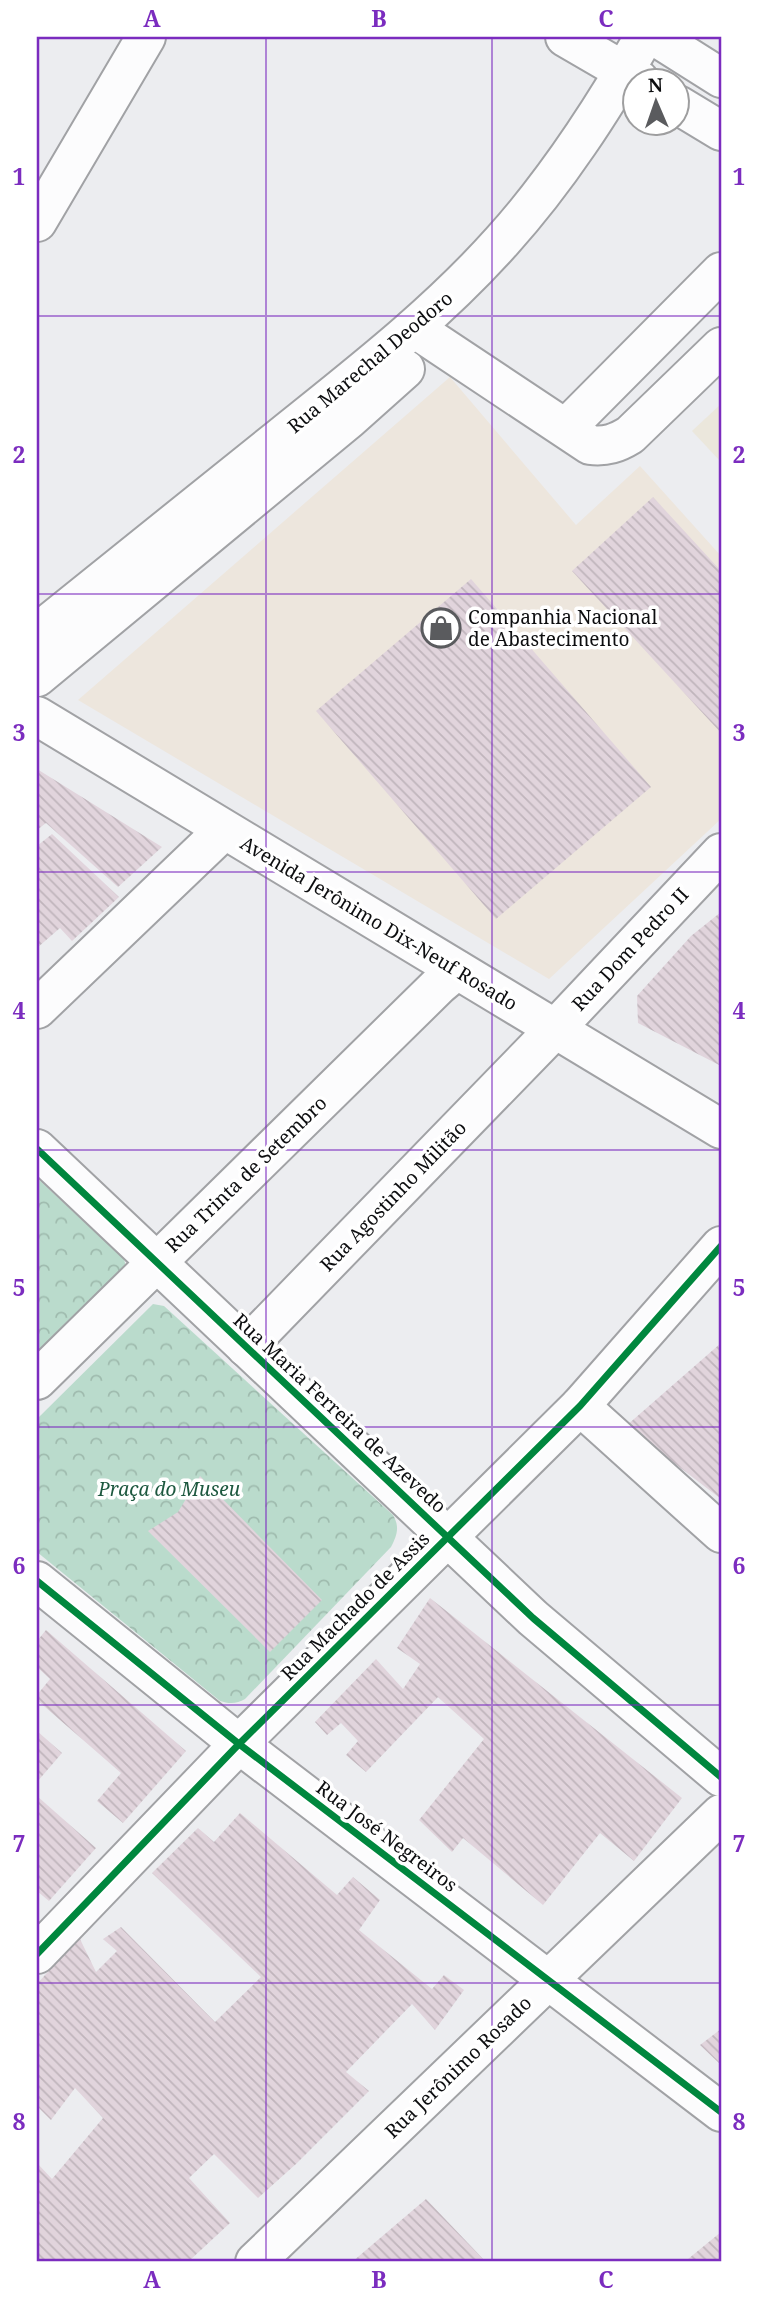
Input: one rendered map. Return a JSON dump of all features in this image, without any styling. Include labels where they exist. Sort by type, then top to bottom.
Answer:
[{"type":"street","points":[[37,222],[146,37]]},
{"type":"street","points":[[565,37],[622,72]]},
{"type":"street","points":[[660,38],[721,78]]},
{"type":"street","name":"Rua Marechal Deodoro","points":[[644,66],[660,38]]},
{"type":"street","name":"Rua Marechal Deodoro","points":[[37,677],[349,419],[424,336],[504,239],[602,111],[622,93]]},
{"type":"street","points":[[692,114],[721,131]]},
{"type":"street","points":[[566,428],[721,272]]},
{"type":"street","points":[[424,336],[590,445],[610,445],[631,435],[721,347]]},
{"type":"street","name":"Rua Marechal Deodoro","points":[[37,633],[397,345],[424,336]]},
{"type":"street","name":"Avenida Jerônimo Dix-Neuf Rosado","points":[[37,716],[216,839]]},
{"type":"street","name":"Avenida Jerônimo Dix-Neuf Rosado","points":[[37,744],[216,839],[547,1037],[721,1129]]},
{"type":"street","points":[[37,1009],[216,839]]},
{"type":"street","name":"Rua Dom Pedro II","points":[[547,1037],[721,853]]},
{"type":"street","name":"Rua Trinta de Setembro","points":[[37,1380],[448,978]]},
{"type":"street","name":"Avenida Jerônimo Dix-Neuf Rosado","points":[[547,1037],[721,1155]]},
{"type":"street","name":"Rua Agostinho Militão","points":[[246,1347],[547,1037]]},
{"type":"street","name":"Rua Maria Ferreira de Azevedo","points":[[37,1149],[533,1618],[721,1777]]},
{"type":"street","name":"Rua Machado de Assis","points":[[37,1954],[239,1744],[580,1406],[721,1246]]},
{"type":"street","points":[[580,1406],[721,1533]]},
{"type":"street","name":"Rua José Negreiros","points":[[37,1581],[239,1744],[549,1978],[721,2112]]},
{"type":"street","name":"Rua Jerônimo Rosado","points":[[255,2262],[721,1814]]},
{"type":"shaded area","name":"Companhia Nacional de Abastecimento","points":[[450,377],[576,525],[640,466],[721,556],[721,819],[549,979],[78,700]]},
{"type":"shaded area","points":[[721,404],[721,462],[692,431]]},
{"type":"green space","points":[[37,1178],[124,1259],[126,1267],[37,1357]]},
{"type":"green space","name":"Praça do Museu","points":[[153,1304],[164,1306],[393,1515],[397,1527],[391,1547],[245,1699],[236,1703],[220,1701],[37,1552],[37,1419]]},
{"type":"building","points":[[653,497],[721,571],[721,733],[572,571]]},
{"type":"building","points":[[471,579],[651,787],[496,919],[316,711]]},
{"type":"building","points":[[37,769],[162,847],[118,887],[46,823],[37,830]]},
{"type":"building","points":[[52,834],[119,897],[72,941],[60,928],[37,948],[37,846]]},
{"type":"building","points":[[721,912],[721,1066],[638,1023],[637,996],[691,936]]},
{"type":"building","points":[[721,1343],[721,1499],[626,1426]]},
{"type":"building","points":[[200,1476],[322,1600],[270,1652],[148,1531],[178,1512]]},
{"type":"building","points":[[430,1598],[682,1798],[634,1861],[600,1833],[543,1905],[463,1838],[452,1852],[419,1820],[484,1739],[438,1697],[366,1772],[346,1755],[358,1741],[341,1723],[327,1735],[315,1722],[376,1659],[403,1689],[420,1664],[397,1648]]},
{"type":"building","points":[[46,1630],[186,1751],[123,1823],[97,1801],[121,1773],[37,1700],[37,1695],[50,1679],[37,1667],[37,1641]]},
{"type":"building","points":[[37,1731],[62,1753],[37,1782]]},
{"type":"building","points":[[37,1796],[96,1848],[49,1901],[37,1891]]},
{"type":"building","points":[[240,1813],[337,1895],[353,1877],[380,1900],[359,1930],[432,1989],[444,1975],[464,1990],[435,2030],[412,2004],[346,2072],[369,2091],[258,2198],[214,2154],[189,2178],[230,2223],[188,2262],[37,2262],[37,2163],[52,2179],[103,2118],[75,2088],[51,2120],[37,2106],[37,1984],[79,1937],[96,1972],[117,1951],[103,1939],[121,1927],[215,2022],[261,1977],[152,1873],[198,1828],[214,1842]]},
{"type":"building","points":[[721,2029],[721,2065],[700,2045]]},
{"type":"building","points":[[426,2199],[486,2262],[352,2262]]},
{"type":"building","points":[[721,2232],[721,2262],[685,2262],[688,2259]]},
{"type":"cycle path","points":[[37,1149],[533,1618],[721,1777]]},
{"type":"cycle path","points":[[37,1954],[239,1744],[580,1406],[721,1246]]},
{"type":"cycle path","points":[[37,1581],[239,1744],[721,2112]]},
{"type":"place","name":"Companhia Nacional de Abastecimento","points":[[441,628]]}]
